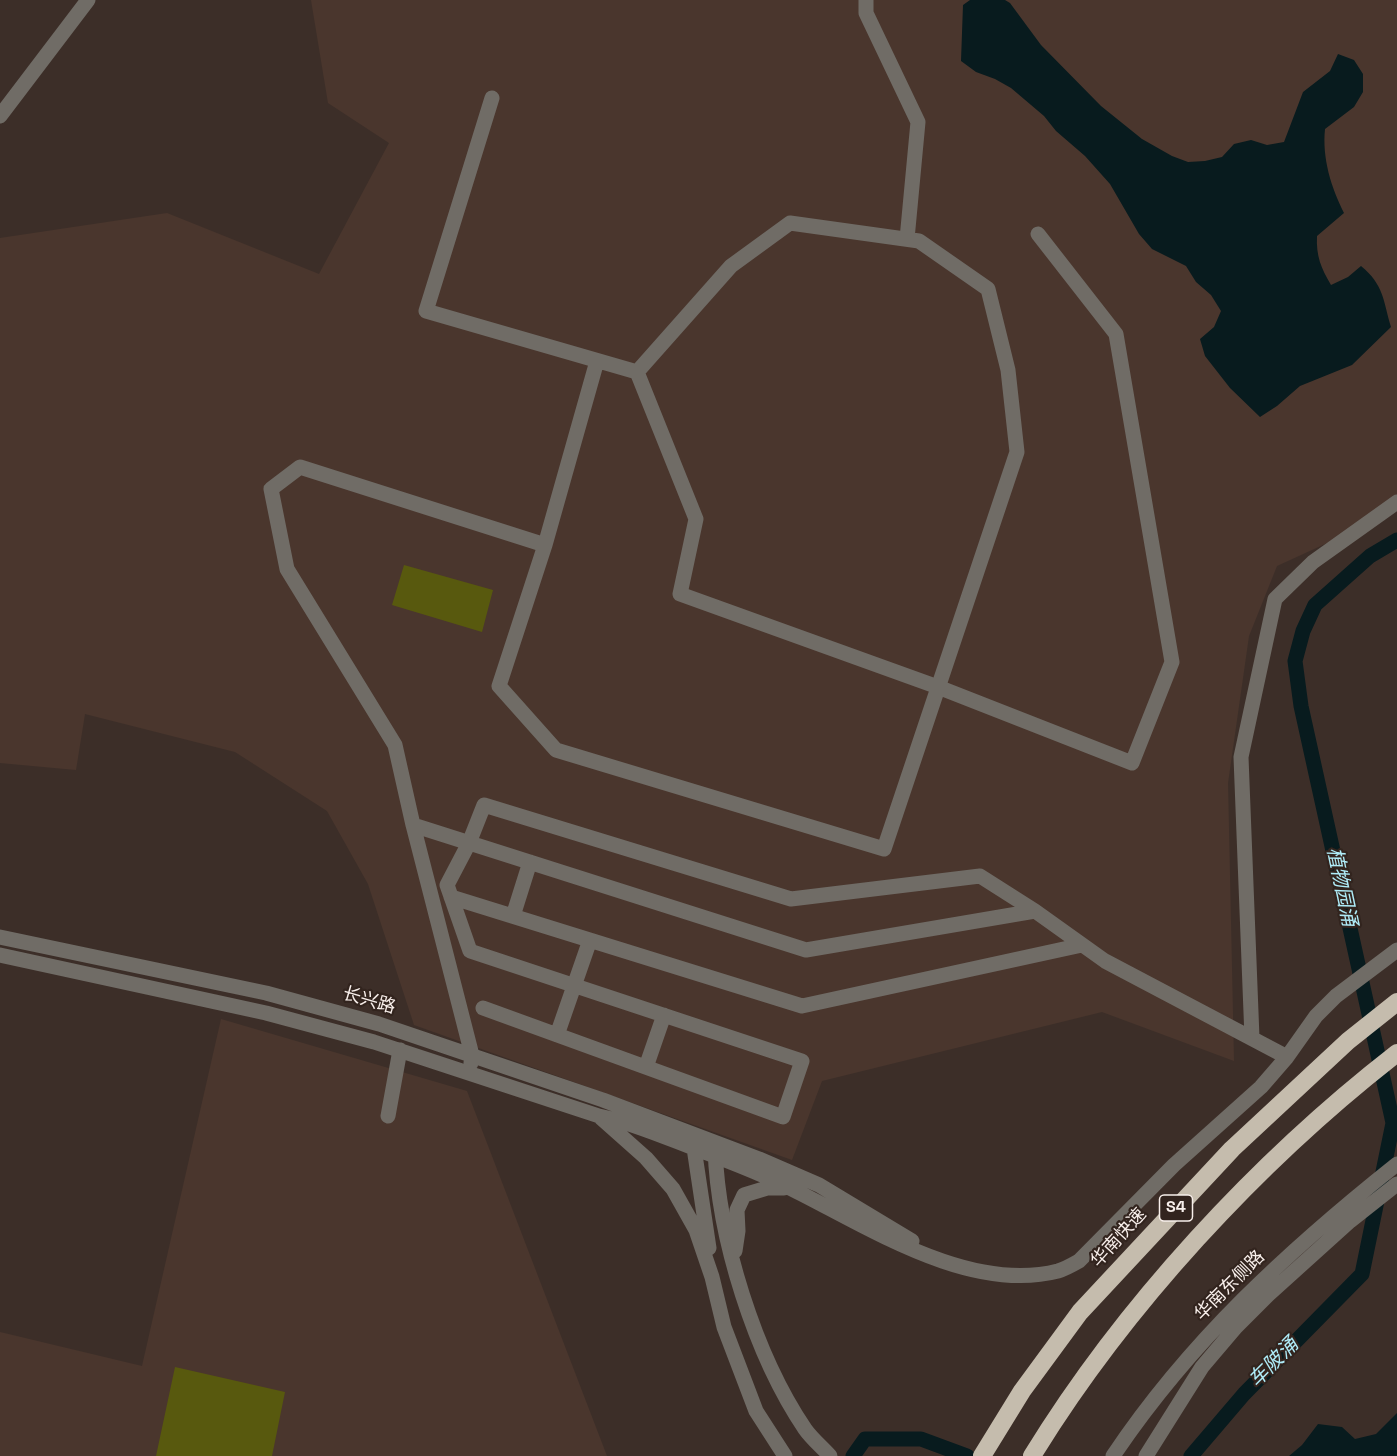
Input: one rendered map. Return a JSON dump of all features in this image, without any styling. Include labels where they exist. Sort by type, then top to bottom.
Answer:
[{"type":"highway","name":"华南快速","points":[[982,1456],[1022,1391],[1080,1312],[1196,1185],[1348,1041],[1397,1002]]},
{"type":"highway","name":"S4","points":[[1032,1456],[1055,1421],[1147,1297],[1200,1236],[1286,1149],[1397,1053]]},
{"type":"street","points":[[0,116],[88,0]]},
{"type":"street","points":[[867,0],[866,13],[918,122],[907,239]]},
{"type":"street","points":[[492,98],[426,311],[637,372]]},
{"type":"street","points":[[597,361],[545,545],[499,686],[556,750],[884,849],[1017,452],[1008,370],[988,289],[919,241],[790,223],[731,266],[637,372]]},
{"type":"street","points":[[637,372],[696,519],[680,594],[938,687],[1132,763],[1172,662],[1116,334],[1038,234]]},
{"type":"street","points":[[470,1073],[472,1055],[413,825],[395,745],[287,569],[271,489],[300,467],[545,545]]},
{"type":"street","points":[[1252,1038],[1240,757],[1275,599],[1313,562],[1397,502]]},
{"type":"street","points":[[483,1008],[783,1117],[802,1061],[470,951],[447,885],[468,843],[483,805],[791,899],[980,876],[1035,911],[1105,961],[1287,1057]]},
{"type":"street","points":[[413,825],[806,950],[1035,911]]},
{"type":"street","points":[[513,916],[530,862]]},
{"type":"street","points":[[451,897],[802,1006],[1082,945]]},
{"type":"street","name":"长兴路","points":[[0,937],[266,993],[380,1024],[603,1100],[695,1142]]},
{"type":"street","points":[[557,1035],[591,940]]},
{"type":"street","points":[[715,1149],[896,1242],[942,1262],[1006,1274],[1060,1271],[1079,1261],[1174,1165],[1261,1087],[1287,1057],[1316,1016],[1336,996],[1397,950]]},
{"type":"street","name":"长兴路","points":[[0,955],[266,1013],[400,1050],[599,1116],[715,1149]]},
{"type":"street","points":[[646,1067],[664,1015]]},
{"type":"street","points":[[388,1116],[400,1050]]},
{"type":"street","points":[[599,1116],[646,1158],[673,1189],[696,1230],[712,1277],[724,1326],[756,1411],[783,1454]]},
{"type":"street","points":[[695,1142],[712,1277]]},
{"type":"street","points":[[715,1149],[819,1185],[885,1223],[942,1262]]},
{"type":"street","points":[[715,1149],[716,1177],[734,1263],[753,1325],[773,1374],[806,1431],[830,1456]]},
{"type":"street","name":"华南东侧路","points":[[1113,1456],[1147,1406],[1204,1338],[1303,1242],[1397,1164]]},
{"type":"street","name":"华南东侧路","points":[[1146,1456],[1202,1367],[1236,1327],[1350,1221],[1397,1184]]},
{"type":"street","points":[[734,1263],[738,1231],[737,1210],[744,1195],[767,1188],[789,1187]]},
{"type":"shaded area","points":[[311,0],[1397,0],[1397,511],[1277,566],[1249,636],[1228,783],[1234,1061],[1102,1012],[822,1081],[792,1160],[414,1025],[368,884],[327,811],[235,752],[85,714],[76,770],[0,763],[0,238],[167,213],[319,274],[389,143],[328,103]]},
{"type":"shaded area","points":[[970,0],[1005,0],[1010,3],[1041,45],[1101,106],[1142,139],[1188,162],[1222,157],[1234,144],[1251,140],[1267,145],[1284,142],[1303,92],[1330,71],[1338,54],[1354,60],[1363,74],[1363,92],[1354,107],[1325,129],[1324,140],[1328,172],[1344,213],[1317,236],[1317,250],[1331,285],[1348,277],[1361,266],[1369,273],[1382,294],[1391,327],[1352,365],[1300,386],[1260,417],[1230,388],[1205,356],[1200,339],[1214,327],[1221,311],[1211,295],[1196,282],[1186,266],[1152,249],[1139,234],[1110,184],[1085,156],[1056,131],[1044,116],[1011,88],[976,72],[961,61],[963,5]]},
{"type":"shaded area","points":[[404,565],[493,590],[482,632],[392,605]]},
{"type":"shaded area","points":[[221,1019],[467,1091],[607,1456],[0,1456],[0,1332],[142,1366]]},
{"type":"shaded area","points":[[175,1367],[285,1392],[272,1456],[156,1456]]},
{"type":"shaded area","points":[[1397,1413],[1397,1456],[1289,1456],[1302,1445],[1318,1424],[1342,1427],[1355,1439],[1376,1434]]},
{"type":"waterway","name":"植物园涌","points":[[1191,1456],[1244,1394],[1362,1274],[1393,1123],[1301,706],[1295,661],[1303,631],[1315,605],[1370,556],[1397,540]]},
{"type":"waterway","name":"车陂涌","points":[[853,1456],[865,1439],[921,1439],[967,1456]]}]
